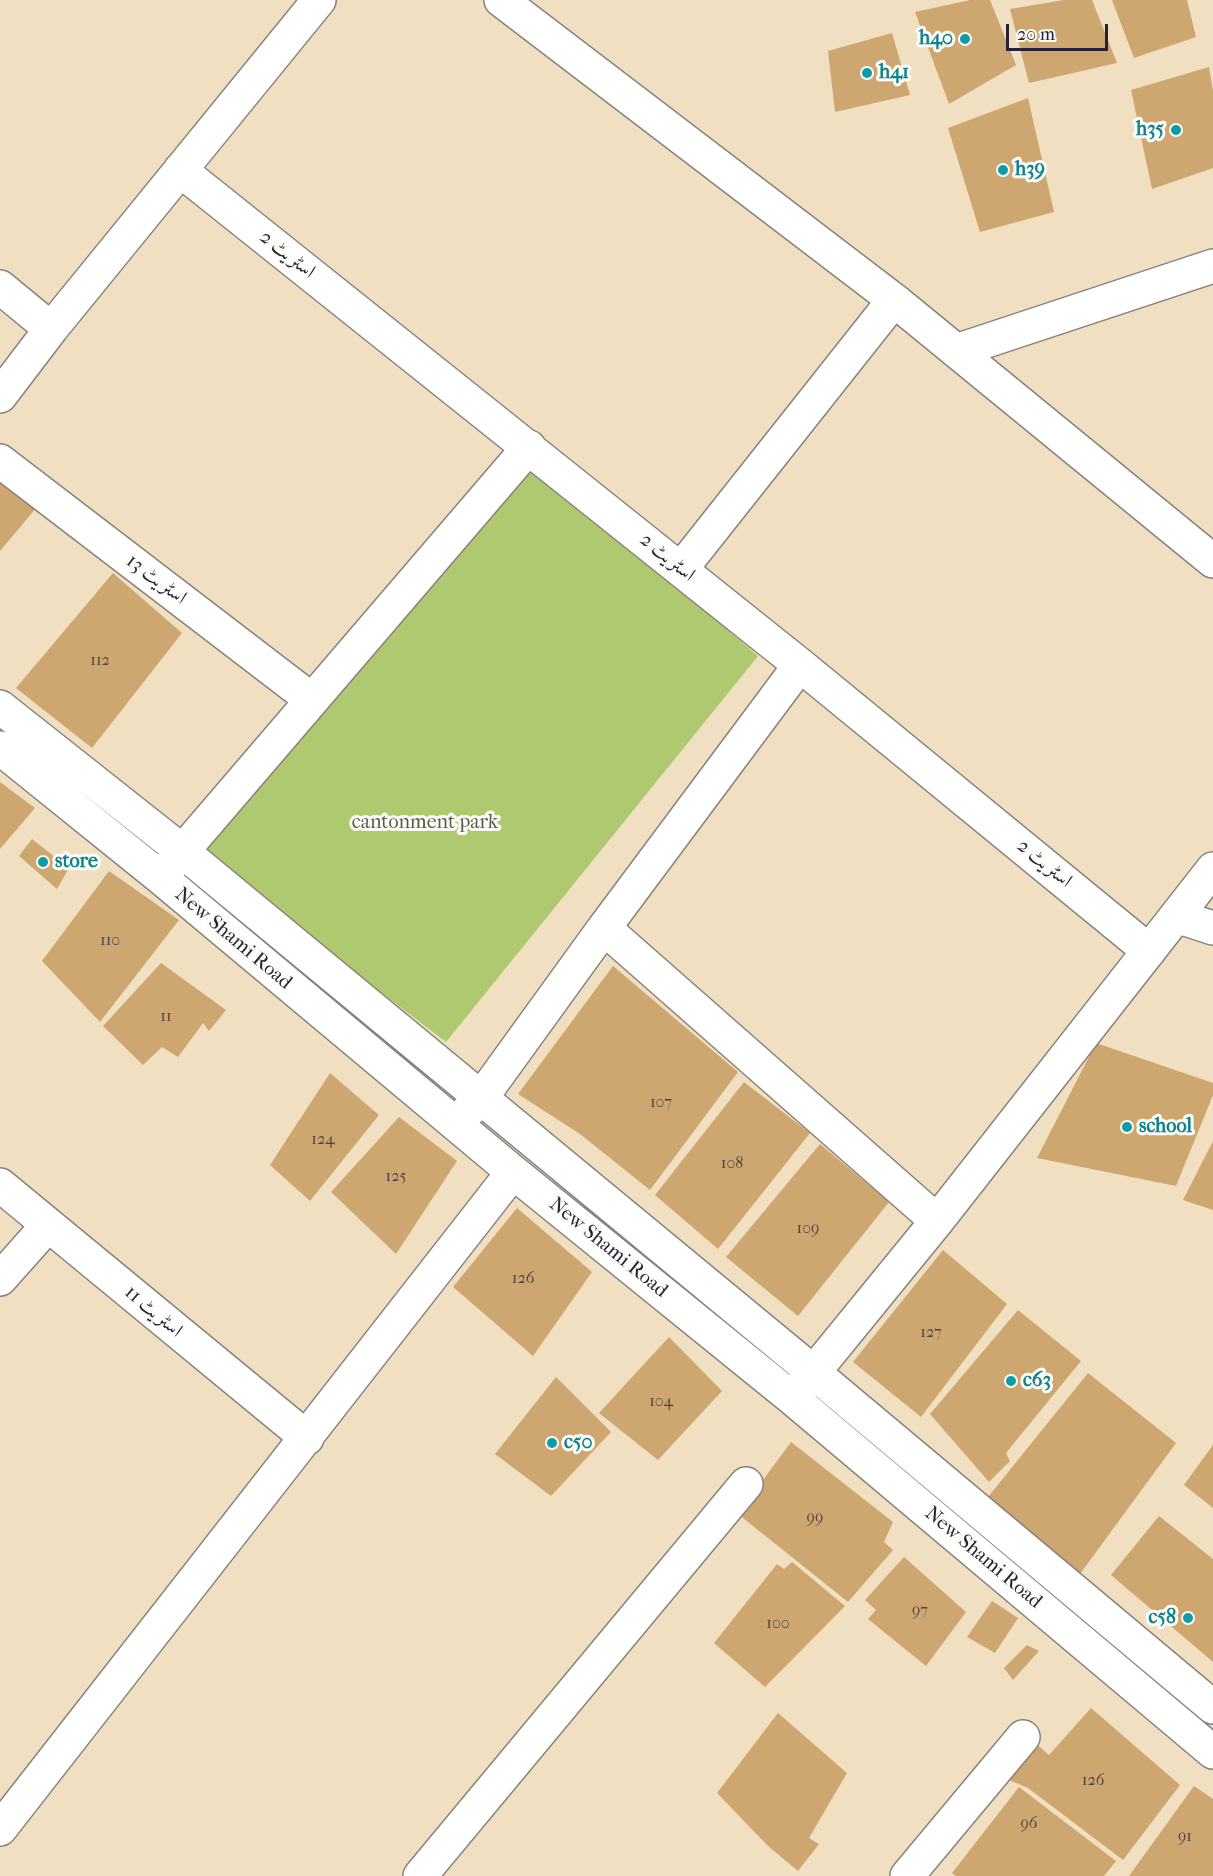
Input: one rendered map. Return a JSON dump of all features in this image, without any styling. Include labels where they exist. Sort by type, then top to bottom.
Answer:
[{"type":"street","points":[[0,396],[51,329],[319,0]]},
{"type":"street","points":[[501,0],[894,300],[1213,561]]},
{"type":"street","name":"اسٹریٹ 2","points":[[180,170],[681,569],[1149,951]]},
{"type":"street","points":[[956,351],[1213,266]]},
{"type":"street","points":[[0,287],[51,329]]},
{"type":"street","points":[[681,569],[894,300]]},
{"type":"street","points":[[160,877],[529,447]]},
{"type":"street","name":"اسٹریٹ 13","points":[[0,461],[312,700]]},
{"type":"street","points":[[456,1124],[480,1098],[800,665]]},
{"type":"street","name":"New Shami Road","points":[[0,707],[182,852],[813,1372],[1213,1707]]},
{"type":"street","name":"New Shami Road","points":[[0,748],[160,877],[513,1172],[792,1398],[1213,1752]]},
{"type":"street","points":[[792,1398],[937,1221],[1213,869]]},
{"type":"street","points":[[1176,916],[1213,928]]},
{"type":"street","points":[[604,928],[937,1221]]},
{"type":"street","points":[[0,1829],[513,1172]]},
{"type":"street","name":"اسٹریٹ 11","points":[[0,1185],[307,1438]]},
{"type":"street","points":[[0,1279],[48,1225]]},
{"type":"street","points":[[420,1876],[746,1484]]},
{"type":"street","points":[[907,1876],[1023,1737]]},
{"type":"green space","name":"cantonment park","points":[[533,463],[758,656],[446,1042],[196,851]]},
{"type":"building","name":"h40","points":[[970,0],[990,0],[1016,65],[949,104],[915,12]]},
{"type":"building","points":[[1064,0],[1092,0],[1117,63],[1029,83],[1010,9]]},
{"type":"building","points":[[1112,0],[1187,0],[1196,37],[1134,58]]},
{"type":"building","name":"h41","points":[[892,33],[910,95],[835,112],[828,51]]},
{"type":"building","name":"h35","points":[[1209,67],[1213,91],[1213,168],[1152,189],[1131,90]]},
{"type":"building","name":"h39","points":[[1028,98],[1054,212],[980,232],[948,128]]},
{"type":"building","points":[[0,476],[37,507],[0,551]]},
{"type":"building","points":[[113,573],[182,633],[92,748],[16,688]]},
{"type":"building","points":[[0,782],[35,808],[0,849]]},
{"type":"building","name":"store","points":[[32,839],[69,868],[57,889],[19,856]]},
{"type":"building","points":[[109,871],[179,920],[100,1022],[42,961]]},
{"type":"building","points":[[161,963],[226,1010],[209,1031],[203,1023],[178,1057],[162,1047],[143,1065],[103,1026]]},
{"type":"building","points":[[613,966],[738,1072],[650,1190],[580,1134],[518,1094]]},
{"type":"building","name":"school","points":[[1096,1043],[1213,1083],[1213,1095],[1176,1186],[1037,1158]]},
{"type":"building","points":[[330,1073],[379,1115],[310,1201],[270,1165]]},
{"type":"building","points":[[744,1082],[810,1133],[718,1249],[655,1195]]},
{"type":"building","points":[[399,1117],[457,1161],[396,1254],[331,1192]]},
{"type":"building","points":[[1213,1141],[1213,1210],[1183,1200]]},
{"type":"building","points":[[820,1144],[889,1202],[798,1316],[726,1257]]},
{"type":"building","points":[[517,1208],[592,1272],[533,1356],[453,1287]]},
{"type":"building","points":[[943,1250],[1007,1304],[921,1417],[853,1362]]},
{"type":"building","name":"c63","points":[[1018,1310],[1081,1361],[1006,1453],[1010,1461],[989,1482],[930,1414]]},
{"type":"building","points":[[669,1337],[722,1391],[658,1460],[599,1413]]},
{"type":"building","points":[[1088,1373],[1176,1443],[1077,1578],[988,1497]]},
{"type":"building","name":"c50","points":[[556,1377],[611,1432],[551,1496],[495,1454]]},
{"type":"building","points":[[791,1442],[893,1522],[884,1542],[893,1550],[848,1602],[738,1514]]},
{"type":"building","points":[[1213,1445],[1213,1508],[1184,1485]]},
{"type":"building","name":"c58","points":[[1159,1516],[1213,1559],[1213,1662],[1111,1575]]},
{"type":"building","points":[[904,1557],[966,1612],[926,1666],[868,1619],[876,1610],[865,1600]]},
{"type":"building","points":[[792,1562],[845,1606],[765,1687],[714,1643],[777,1564],[784,1569]]},
{"type":"building","points":[[992,1601],[1018,1618],[995,1653],[967,1637]]},
{"type":"building","points":[[1027,1645],[1039,1651],[1013,1680],[1004,1668]]},
{"type":"building","points":[[1091,1708],[1180,1785],[1123,1860],[1028,1788],[1002,1777],[1030,1738],[1049,1755]]},
{"type":"building","points":[[778,1713],[847,1773],[809,1838],[819,1844],[798,1871],[768,1846],[717,1793]]},
{"type":"building","points":[[1194,1786],[1213,1799],[1213,1876],[1129,1876]]},
{"type":"building","points":[[1019,1787],[1116,1861],[1104,1876],[956,1876],[952,1873]]},
{"type":"place","name":"h40","points":[[965,39]]},
{"type":"place","name":"h41","points":[[867,73]]},
{"type":"place","name":"h35","points":[[1176,130]]},
{"type":"place","name":"h39","points":[[1003,170]]},
{"type":"place","name":"store","points":[[43,862]]},
{"type":"place","name":"school","points":[[1127,1127]]},
{"type":"place","name":"c63","points":[[1011,1381]]},
{"type":"place","name":"c50","points":[[552,1443]]},
{"type":"place","name":"c58","points":[[1188,1618]]}]
